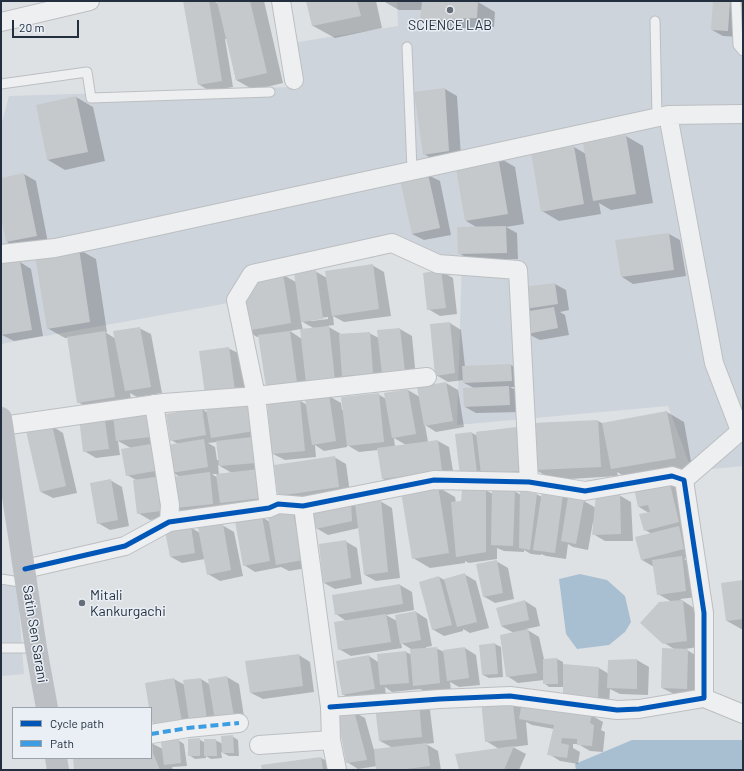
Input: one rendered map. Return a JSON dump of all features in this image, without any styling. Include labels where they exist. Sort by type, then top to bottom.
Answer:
[{"type":"main road","name":"Satin Sen Sarani","points":[[2,430],[7,491],[26,576],[36,648],[47,707]]},
{"type":"main road","points":[[56,759],[58,770]]},
{"type":"street","points":[[1,22],[90,1]]},
{"type":"street","points":[[281,1],[294,80]]},
{"type":"street","points":[[1,254],[55,248],[663,116],[743,114]]},
{"type":"street","points":[[663,116],[714,363],[739,428],[737,434],[684,480]]},
{"type":"street","points":[[269,508],[256,396],[236,300],[252,274],[392,243],[438,264],[518,270],[529,482]]},
{"type":"street","points":[[2,430],[154,404],[256,396],[427,377]]},
{"type":"street","points":[[154,404],[170,505],[169,522]]},
{"type":"street","points":[[26,576],[125,546],[169,522],[269,508],[278,504],[303,506],[434,480],[529,482],[585,491],[672,476],[684,480]]},
{"type":"street","points":[[684,480],[704,613],[704,698]]},
{"type":"street","points":[[303,506],[330,707],[331,740],[337,770]]},
{"type":"street","points":[[330,707],[440,699],[510,696],[617,710],[639,709],[704,698],[743,714]]},
{"type":"street","points":[[152,734],[188,728],[239,723]]},
{"type":"street","points":[[259,745],[331,740]]},
{"type":"lane","points":[[736,1],[738,45],[743,51]]},
{"type":"lane","points":[[655,21],[663,116]]},
{"type":"lane","points":[[407,47],[412,170]]},
{"type":"lane","points":[[1,84],[87,72],[91,98],[270,92]]},
{"type":"lane","points":[[1,579],[26,576]]},
{"type":"lane","points":[[1,648],[36,648]]},
{"type":"shaded area","points":[[397,1],[743,1],[743,466],[692,471],[668,406],[457,425],[462,260],[397,245],[250,273],[234,302],[1,344],[1,126],[9,96],[293,87],[286,44],[398,26]]},
{"type":"shaded area","points":[[1,579],[17,580],[24,674],[1,676]]},
{"type":"water","points":[[580,574],[607,580],[625,596],[631,622],[625,632],[609,645],[577,649],[566,634],[559,579]]},
{"type":"water","points":[[632,740],[743,740],[743,770],[576,770],[575,764]]},
{"type":"building","points":[[183,1],[209,1],[222,81],[198,85]]},
{"type":"building","points":[[217,1],[250,1],[267,73],[236,80]]},
{"type":"building","points":[[306,1],[357,1],[361,16],[312,26]]},
{"type":"building","name":"SCIENCE LAB","points":[[422,1],[478,1],[477,18],[420,20]]},
{"type":"building","points":[[713,1],[730,1],[728,31],[711,30]]},
{"type":"building","points":[[445,88],[449,151],[423,155],[414,92]]},
{"type":"building","points":[[76,96],[88,152],[47,160],[36,105]]},
{"type":"building","points":[[626,135],[636,194],[593,201],[583,143]]},
{"type":"building","points":[[574,146],[584,204],[541,212],[531,153]]},
{"type":"building","points":[[498,156],[508,214],[465,221],[455,163]]},
{"type":"building","points":[[24,173],[37,236],[6,242],[1,216],[1,178]]},
{"type":"building","points":[[428,174],[440,228],[412,234],[400,180]]},
{"type":"building","points":[[506,226],[507,253],[458,254],[457,227]]},
{"type":"building","points":[[669,233],[674,270],[621,277],[615,240]]},
{"type":"building","points":[[79,248],[90,322],[47,329],[35,255]]},
{"type":"building","points":[[20,261],[32,330],[1,335],[1,264]]},
{"type":"building","points":[[373,264],[379,309],[332,316],[325,271]]},
{"type":"building","points":[[316,270],[323,319],[301,322],[294,273]]},
{"type":"building","points":[[441,270],[446,308],[427,310],[423,273]]},
{"type":"building","points":[[283,274],[291,323],[245,331],[239,300],[258,279]]},
{"type":"building","points":[[555,283],[558,304],[525,309],[522,287]]},
{"type":"building","points":[[554,307],[558,328],[527,334],[523,312]]},
{"type":"building","points":[[450,322],[455,373],[435,376],[430,324]]},
{"type":"building","points":[[329,326],[335,380],[306,383],[300,329]]},
{"type":"building","points":[[140,327],[151,387],[125,391],[113,331]]},
{"type":"building","points":[[400,328],[405,372],[382,374],[377,330]]},
{"type":"building","points":[[105,331],[115,397],[77,403],[67,337]]},
{"type":"building","points":[[290,331],[297,383],[266,387],[258,335]]},
{"type":"building","points":[[370,332],[373,374],[342,376],[339,334]]},
{"type":"building","points":[[229,347],[235,391],[205,395],[199,351]]},
{"type":"building","points":[[511,364],[512,381],[463,383],[462,366]]},
{"type":"building","points":[[446,382],[453,421],[424,426],[417,387]]},
{"type":"building","points":[[509,386],[510,405],[464,407],[463,388]]},
{"type":"building","points":[[408,389],[416,434],[392,438],[384,393]]},
{"type":"building","points":[[379,393],[384,442],[347,446],[341,397]]},
{"type":"building","points":[[329,395],[336,441],[312,445],[305,399]]},
{"type":"building","points":[[300,399],[305,451],[272,454],[267,402]]},
{"type":"building","points":[[250,402],[254,431],[211,438],[206,408]]},
{"type":"building","points":[[202,408],[206,435],[170,441],[166,414]]},
{"type":"building","points":[[147,411],[150,437],[116,441],[113,415]]},
{"type":"building","points":[[667,411],[676,458],[611,469],[602,423]]},
{"type":"building","points":[[104,414],[109,449],[83,452],[79,418]]},
{"type":"building","points":[[598,420],[601,467],[535,470],[532,423]]},
{"type":"building","points":[[52,425],[66,486],[40,492],[26,431]]},
{"type":"building","points":[[516,427],[520,471],[481,474],[476,432]]},
{"type":"building","points":[[472,432],[477,473],[460,476],[455,434]]},
{"type":"building","points":[[253,437],[256,463],[219,466],[216,441]]},
{"type":"building","points":[[204,439],[208,467],[171,473],[167,445]]},
{"type":"building","points":[[438,440],[442,471],[382,479],[377,448]]},
{"type":"building","points":[[151,444],[155,471],[126,476],[121,449]]},
{"type":"building","points":[[335,456],[339,487],[278,496],[274,465]]},
{"type":"building","points":[[259,469],[262,498],[220,503],[216,474]]},
{"type":"building","points":[[210,472],[213,504],[176,508],[172,477]]},
{"type":"building","points":[[156,477],[161,511],[137,514],[133,480]]},
{"type":"building","points":[[111,479],[118,520],[97,524],[90,483]]},
{"type":"building","points":[[669,480],[679,522],[644,531],[639,514],[650,512],[648,505],[638,507],[634,488]]},
{"type":"building","points":[[438,486],[449,553],[412,559],[401,492]]},
{"type":"building","points":[[486,489],[486,552],[456,557],[451,502],[461,501],[462,490]]},
{"type":"building","points":[[492,490],[515,490],[513,546],[491,545]]},
{"type":"building","points":[[520,491],[537,493],[530,550],[519,548]]},
{"type":"building","points":[[542,491],[563,494],[555,553],[533,550]]},
{"type":"building","points":[[596,494],[620,494],[621,534],[592,535]]},
{"type":"building","points":[[568,497],[584,500],[576,544],[561,541]]},
{"type":"building","points":[[381,500],[388,572],[364,575],[355,503]]},
{"type":"building","points":[[351,502],[352,521],[315,529],[313,509]]},
{"type":"building","points":[[293,511],[302,560],[276,565],[268,516]]},
{"type":"building","points":[[262,516],[270,561],[243,566],[235,521]]},
{"type":"building","points":[[223,524],[231,570],[207,575],[198,528]]},
{"type":"building","points":[[191,526],[195,553],[170,557],[165,531]]},
{"type":"building","points":[[679,526],[684,549],[641,560],[635,537]]},
{"type":"building","points":[[346,540],[351,578],[323,583],[319,544]]},
{"type":"building","points":[[682,556],[686,591],[657,595],[652,560]]},
{"type":"building","points":[[497,560],[503,593],[483,597],[476,564]]},
{"type":"building","points":[[465,573],[477,622],[457,627],[444,579]]},
{"type":"building","points":[[439,576],[452,625],[432,630],[419,582]]},
{"type":"building","points":[[743,580],[743,619],[726,621],[721,583]]},
{"type":"building","points":[[400,584],[403,604],[335,615],[332,595]]},
{"type":"building","points":[[525,600],[529,620],[501,626],[496,608]]},
{"type":"building","points":[[683,600],[687,641],[663,644],[640,623],[659,602]]},
{"type":"building","points":[[416,611],[421,640],[400,644],[395,615]]},
{"type":"building","points":[[386,614],[391,642],[338,650],[334,622]]},
{"type":"building","points":[[528,629],[537,673],[506,677],[500,635]]},
{"type":"building","points":[[495,643],[498,674],[482,675],[479,645]]},
{"type":"building","points":[[437,647],[440,683],[413,686],[410,649]]},
{"type":"building","points":[[465,647],[469,678],[447,681],[443,650]]},
{"type":"building","points":[[662,648],[688,649],[687,689],[661,688]]},
{"type":"building","points":[[406,651],[409,683],[380,685],[377,654]]},
{"type":"building","points":[[299,654],[303,686],[250,693],[245,661]]},
{"type":"building","points":[[369,655],[375,689],[342,695],[336,661]]},
{"type":"building","points":[[557,658],[558,684],[543,684],[543,659]]},
{"type":"building","points":[[637,659],[637,689],[607,688],[608,660]]},
{"type":"building","points":[[563,664],[599,667],[598,698],[563,694]]},
{"type":"building","points":[[227,676],[234,717],[215,720],[208,679]]},
{"type":"building","points":[[174,678],[182,722],[153,727],[152,707],[149,707],[145,683]]},
{"type":"building","points":[[201,678],[207,719],[189,721],[183,680]]},
{"type":"building","points":[[512,696],[517,739],[485,742],[481,700]]},
{"type":"building","points":[[522,702],[592,714],[590,723],[594,725],[592,746],[577,745],[577,739],[562,738],[561,743],[569,745],[567,758],[547,755],[554,725],[519,719]]},
{"type":"building","points":[[419,703],[422,737],[379,741],[375,707]]},
{"type":"building","points":[[354,711],[367,760],[346,763],[337,714]]},
{"type":"building","points":[[233,735],[234,753],[222,753],[221,736]]},
{"type":"building","points":[[200,738],[200,756],[188,756],[188,739]]},
{"type":"building","points":[[179,739],[181,763],[164,765],[161,742]]},
{"type":"building","points":[[204,739],[216,739],[217,756],[204,756]]},
{"type":"building","points":[[152,740],[153,753],[160,770],[74,770],[73,759],[152,759]]},
{"type":"building","points":[[427,743],[430,766],[397,770],[376,770],[374,749]]},
{"type":"building","points":[[514,746],[504,770],[459,770],[455,754]]},
{"type":"building","points":[[321,757],[323,770],[262,770],[261,765]]},
{"type":"marked path","points":[[152,734],[188,728],[239,723]]},
{"type":"cycle path","points":[[25,569],[125,546],[169,522],[269,508],[278,504],[303,506],[434,480],[529,482],[585,491],[672,476],[684,480],[704,613],[704,698],[639,709],[617,710],[510,696],[440,699],[330,707]]},
{"type":"place","name":"SCIENCE LAB","points":[[450,10]]},
{"type":"place","name":"Mitali Kankurgachi","points":[[82,603]]}]
